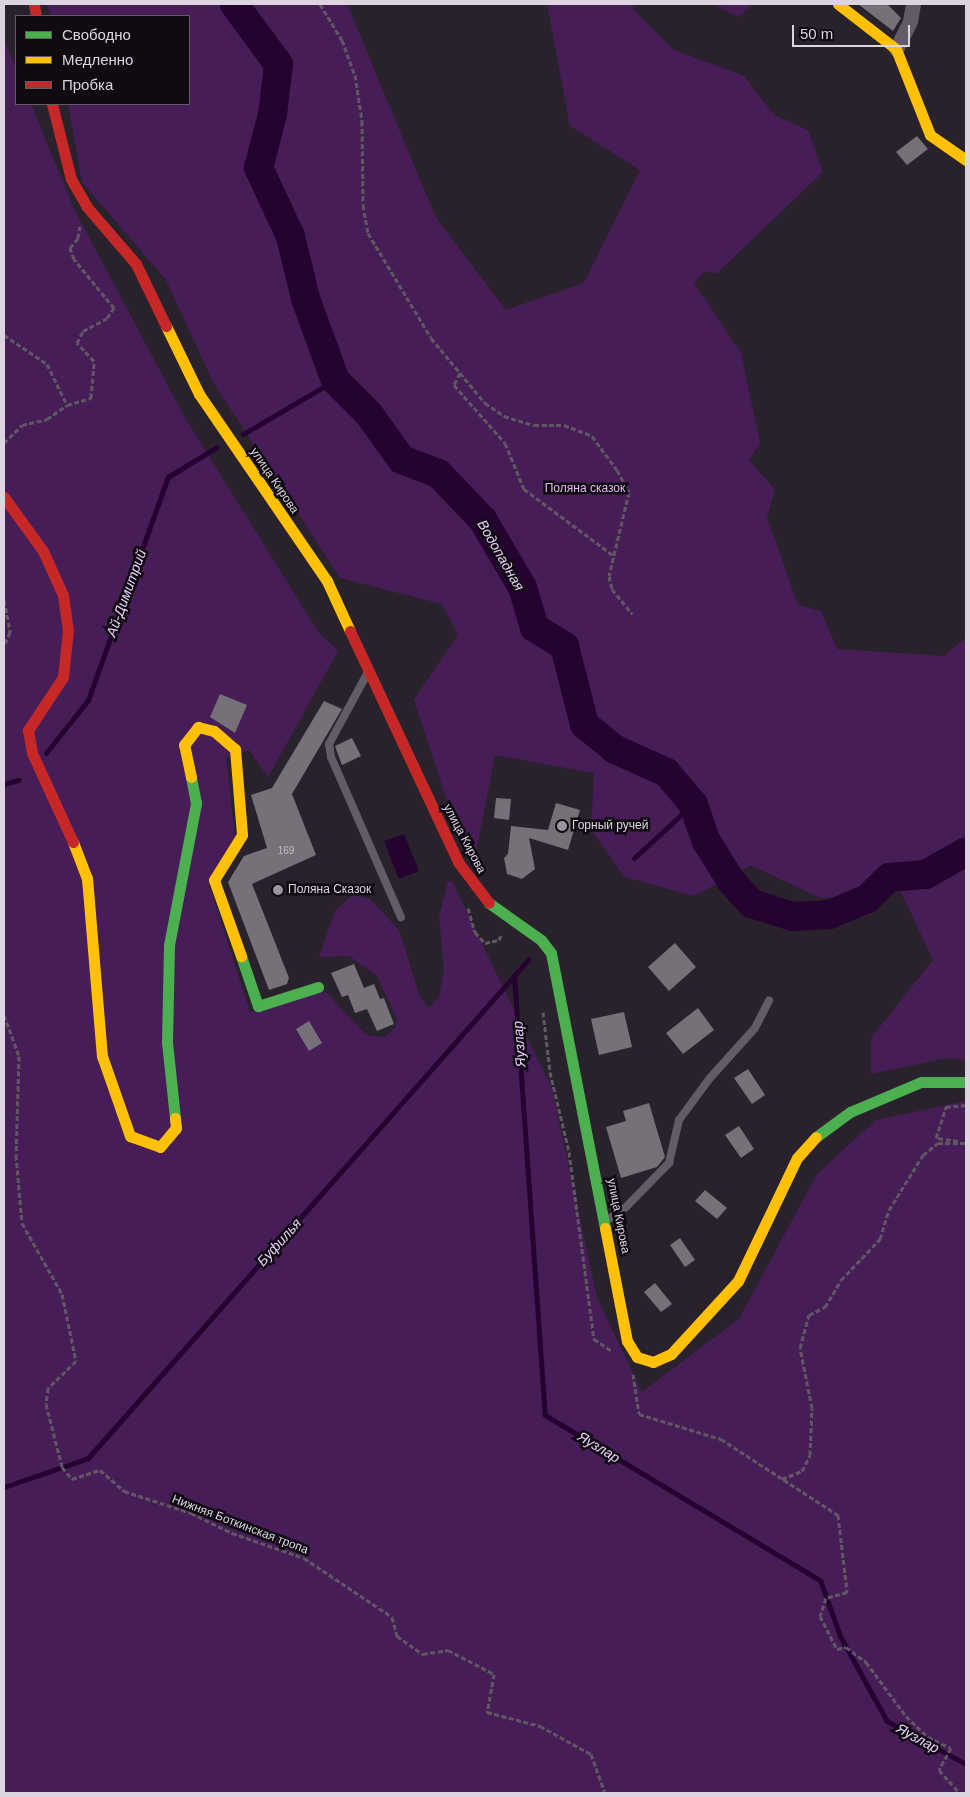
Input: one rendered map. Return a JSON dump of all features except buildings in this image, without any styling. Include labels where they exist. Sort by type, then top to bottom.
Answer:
[{"type":"street","points":[[838,4],[896,49],[930,136],[966,160]]},
{"type":"street","points":[[896,49],[910,21],[913,4]]},
{"type":"street","name":"улица Кирова","points":[[52,105],[62,155],[87,207],[136,264],[199,394],[327,581],[458,862],[475,889],[500,913],[541,940],[550,954],[606,1221],[627,1341],[638,1357],[653,1362],[671,1354],[696,1331],[738,1281],[797,1158],[821,1132],[850,1112],[921,1082],[966,1082]]},
{"type":"street","points":[[4,497],[43,551],[63,595],[68,630],[63,677],[28,730],[32,753],[62,811],[87,878],[102,1056],[130,1136],[160,1147],[176,1128],[167,1042],[170,945],[196,803],[184,745],[198,727],[214,731],[235,749],[242,834],[214,880],[258,1006],[318,987]]},
{"type":"lane","points":[[369,670],[329,744],[331,757],[402,917]]},
{"type":"lane","points":[[606,1221],[626,1207],[669,1163],[679,1120],[710,1078],[755,1028],[769,1000]]},
{"type":"path","points":[[320,4],[342,40],[355,75],[362,121],[363,205],[368,233],[431,338],[484,404],[504,416],[534,425],[564,426],[592,436],[629,492],[609,576],[612,589],[632,614]]},
{"type":"path","points":[[4,443],[22,425],[47,419],[67,405],[91,398],[94,361],[77,343],[83,331],[107,318],[114,308],[80,270],[70,248],[78,238],[87,207]]},
{"type":"path","points":[[4,335],[46,364],[67,405]]},
{"type":"path","points":[[460,373],[454,385],[505,443],[524,489],[613,555]]},
{"type":"path","points":[[4,600],[10,632],[4,646]]},
{"type":"path","name":"Нижняя Боткинская тропа","points":[[4,1015],[19,1056],[16,1155],[22,1223],[62,1294],[76,1360],[48,1388],[46,1404],[62,1467],[72,1479],[100,1470],[124,1491],[191,1512],[232,1532],[304,1558],[392,1617],[398,1636],[423,1654],[448,1650],[494,1674],[487,1712],[540,1726],[591,1754],[605,1793]]},
{"type":"path","points":[[966,1105],[946,1107],[936,1138],[966,1142]]},
{"type":"path","points":[[781,1479],[802,1471],[810,1455],[812,1408],[800,1348],[809,1315],[825,1307],[841,1280],[880,1239],[889,1210],[923,1155],[938,1143],[966,1142]]},
{"type":"green space","name":"Поляна сказок","points":[[46,4],[347,4],[436,218],[506,310],[584,283],[640,170],[570,126],[547,4],[638,4],[633,9],[674,50],[744,76],[774,115],[808,130],[823,172],[717,273],[704,272],[694,283],[741,353],[760,443],[749,460],[775,490],[767,517],[798,605],[821,611],[837,649],[944,656],[966,638],[966,1060],[947,1058],[871,1074],[871,1038],[933,960],[901,892],[820,898],[751,865],[694,896],[625,877],[591,830],[594,773],[495,755],[475,857],[462,848],[414,699],[458,635],[442,604],[340,578],[213,382],[166,280],[82,182],[68,105],[190,105],[190,15],[52,15]]},
{"type":"green space","points":[[714,4],[754,4],[738,17]]},
{"type":"green space","points":[[4,39],[15,66],[15,105],[31,105],[75,211],[184,416],[318,632],[338,651],[268,777],[249,750],[226,758],[235,836],[208,881],[250,1012],[323,989],[366,1035],[385,1037],[395,1028],[397,1019],[377,976],[349,956],[319,957],[335,911],[352,895],[370,899],[399,930],[420,997],[429,1008],[439,997],[444,969],[439,917],[448,882],[452,881],[552,1089],[597,1298],[642,1392],[739,1319],[817,1174],[876,1120],[966,1101],[966,1793],[4,1793]]},
{"type":"shaded area","points":[[404,834],[419,871],[399,879],[384,841]]},
{"type":"waterway","name":"Водопадная","points":[[234,4],[278,64],[272,114],[258,167],[290,236],[305,298],[335,380],[368,413],[401,459],[438,473],[482,519],[522,587],[534,627],[564,646],[584,724],[615,749],[666,772],[693,804],[706,841],[731,881],[751,903],[792,916],[829,914],[867,898],[889,877],[925,874],[966,851]]},
{"type":"waterway","name":"Ай-Димитрий","points":[[243,434],[335,380]]},
{"type":"waterway","name":"Ай-Димитрий","points":[[46,753],[88,700],[168,477],[217,447]]},
{"type":"waterway","name":"Ай-Димитрий","points":[[4,784],[18,780]]},
{"type":"waterway","name":"Яузлар","points":[[634,858],[693,804]]},
{"type":"waterway","name":"Буфилья","points":[[4,1487],[88,1458],[528,960]]},
{"type":"waterway","name":"Яузлар","points":[[514,975],[545,1415],[820,1580],[840,1636],[887,1721],[966,1764]]},
{"type":"traffic: fast","points":[[175,1118],[167,1042],[169,945],[196,803],[191,777]]},
{"type":"traffic: fast","points":[[489,903],[541,940],[551,953],[605,1228]]},
{"type":"traffic: fast","points":[[241,956],[258,1006],[318,987]]},
{"type":"traffic: fast","points":[[816,1137],[850,1112],[921,1082],[966,1082]]},
{"type":"traffic: slow","points":[[838,4],[896,49],[930,135],[966,160]]},
{"type":"traffic: slow","points":[[166,326],[199,394],[327,581],[350,631]]},
{"type":"traffic: slow","points":[[191,777],[184,745],[198,727],[214,731],[235,749],[242,835],[214,880],[241,956]]},
{"type":"traffic: slow","points":[[73,842],[87,878],[102,1056],[130,1136],[160,1147],[176,1128],[175,1118]]},
{"type":"traffic: slow","points":[[605,1228],[627,1341],[637,1357],[653,1362],[671,1354],[738,1281],[797,1158],[816,1137]]},
{"type":"traffic: jam","points":[[34,4],[36,15]]},
{"type":"traffic: jam","points":[[52,105],[71,179],[87,207],[136,264],[166,326]]},
{"type":"traffic: jam","points":[[4,497],[43,551],[63,595],[68,630],[63,677],[28,730],[32,753],[73,842]]},
{"type":"traffic: jam","points":[[350,631],[458,862],[489,903]]},
{"type":"place","name":"Горный ручей","points":[[562,826]]},
{"type":"place","name":"Поляна Сказок","points":[[278,890]]}]
